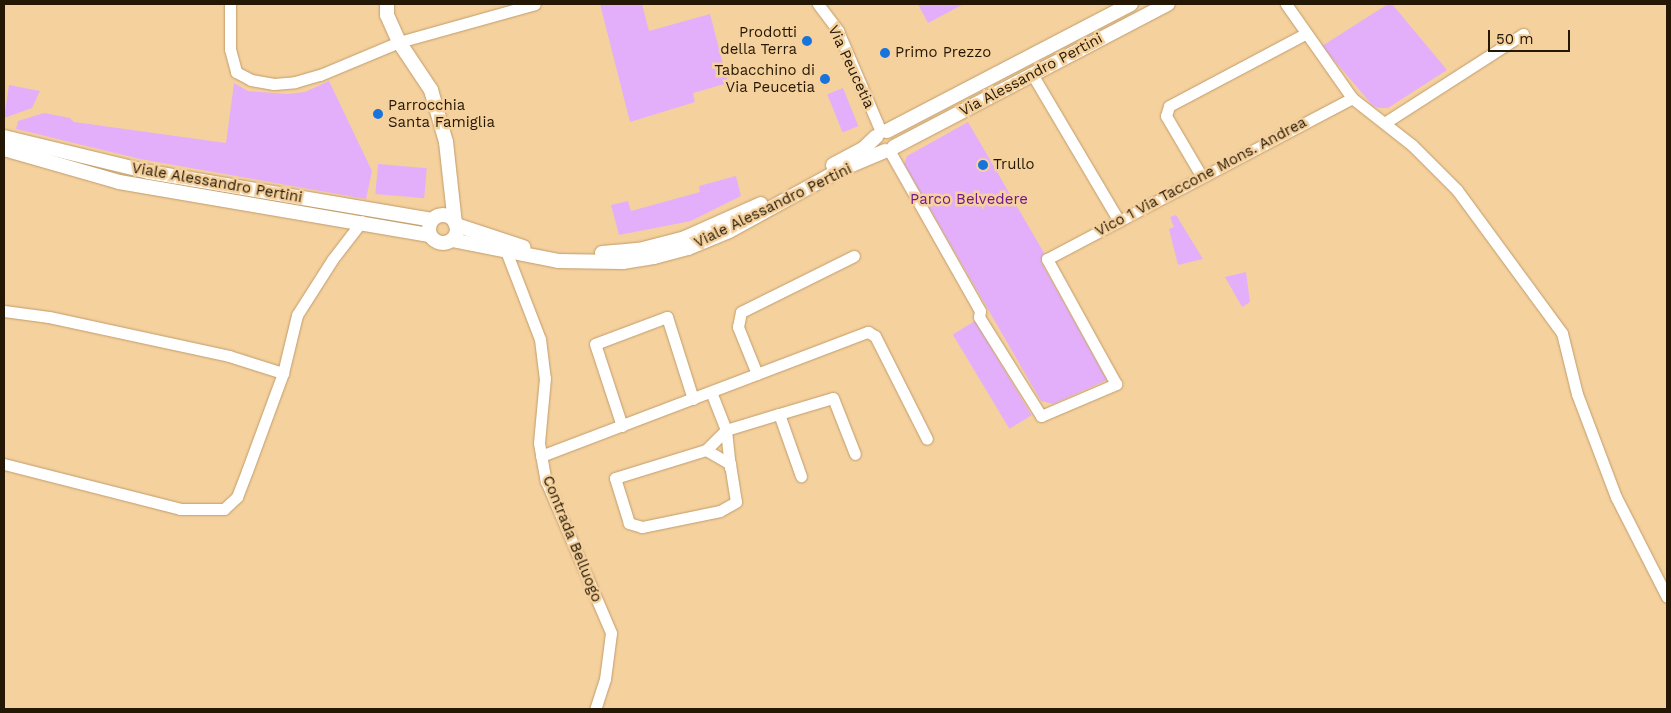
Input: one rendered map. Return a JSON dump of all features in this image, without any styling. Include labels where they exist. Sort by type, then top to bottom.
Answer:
[{"type":"main road","points":[[387,4],[387,15],[398,42],[431,90],[446,142],[449,184],[455,224],[452,240]]},
{"type":"main road","name":"Via Alessandro Pertini","points":[[881,133],[1131,4]]},
{"type":"main road","name":"Via Alessandro Pertini","points":[[889,150],[1168,4]]},
{"type":"main road","points":[[881,133],[895,138],[889,150]]},
{"type":"main road","name":"Viale Alessandro Pertini","points":[[4,137],[149,172],[433,220],[443,216],[455,224],[524,247],[550,251],[614,253],[639,250],[685,238],[754,208],[863,149],[881,133]]},
{"type":"main road","name":"Viale Alessandro Pertini","points":[[4,149],[119,182],[362,222],[430,235],[440,243],[452,240],[558,261],[623,262],[688,248],[762,215],[842,169],[889,150]]},
{"type":"main road","points":[[430,235],[433,220],[449,184]]},
{"type":"street","points":[[230,4],[230,49],[236,72],[251,80],[274,84],[295,82],[398,42],[535,4]]},
{"type":"street","name":"Via Peucetia","points":[[818,4],[838,31],[881,133]]},
{"type":"street","points":[[1286,4],[1305,34],[1352,98],[1386,122],[1456,190],[1562,332],[1577,394],[1616,497],[1667,597]]},
{"type":"street","points":[[1202,177],[1166,116],[1169,106],[1305,34]]},
{"type":"street","points":[[1386,122],[1523,34]]},
{"type":"street","points":[[1032,74],[1119,221]]},
{"type":"street","name":"Vico 1 Via Taccone Mons. Andrea","points":[[889,150],[980,311],[979,317],[1041,416],[1116,384],[1047,259],[1352,98]]},
{"type":"street","points":[[4,464],[180,508],[224,509],[237,497],[283,373],[297,315],[332,260],[362,222]]},
{"type":"street","name":"Contrada Belluogo","points":[[506,251],[540,339],[545,378],[539,443],[546,481],[611,633],[605,679],[595,709]]},
{"type":"street","points":[[757,374],[738,327],[741,312],[854,256]]},
{"type":"street","points":[[4,311],[49,317],[211,352],[283,373]]},
{"type":"street","points":[[622,426],[595,344],[667,317],[693,398]]},
{"type":"street","points":[[541,456],[868,332],[875,336],[927,439]]},
{"type":"street","points":[[711,392],[726,430],[736,502],[720,511],[642,527],[629,523],[615,478],[706,450],[726,430],[833,398],[855,454]]},
{"type":"street","points":[[779,414],[801,476]]},
{"type":"street","points":[[706,450],[730,464],[730,468]]},
{"type":"green space","points":[[600,4],[642,4],[649,31],[710,14],[728,83],[693,93],[695,102],[630,122]]},
{"type":"green space","points":[[918,4],[964,4],[928,23]]},
{"type":"green space","points":[[1388,4],[1392,4],[1447,70],[1388,108],[1379,108],[1373,106],[1322,46]]},
{"type":"green space","points":[[329,81],[372,171],[366,199],[140,159],[16,129],[18,121],[44,113],[70,118],[74,122],[226,143],[234,83],[248,91],[287,94],[305,92]]},
{"type":"green space","points":[[9,85],[40,91],[32,108],[4,118]]},
{"type":"green space","points":[[843,88],[858,126],[843,132],[827,94]]},
{"type":"green space","name":"Parco Belvedere","points":[[968,122],[1047,258],[1041,262],[1107,380],[1053,404],[1041,401],[904,164],[907,156]]},
{"type":"green space","points":[[378,164],[427,168],[424,198],[375,194]]},
{"type":"green space","points":[[736,176],[741,196],[691,221],[619,235],[611,205],[628,201],[631,211],[700,192],[699,186]]},
{"type":"green space","points":[[1176,215],[1203,259],[1178,265],[1169,229],[1174,227],[1170,217]]},
{"type":"green space","points":[[1246,272],[1250,302],[1242,307],[1225,277]]},
{"type":"green space","points":[[975,321],[1032,415],[1009,429],[953,334]]},
{"type":"place","name":"Prodotti della Terra","points":[[807,41]]},
{"type":"place","name":"Primo Prezzo","points":[[885,53]]},
{"type":"place","name":"Tabacchino di Via Peucetia","points":[[825,79]]},
{"type":"place","name":"Parrocchia Santa Famiglia","points":[[378,114]]},
{"type":"place","name":"Trullo","points":[[983,165]]}]
